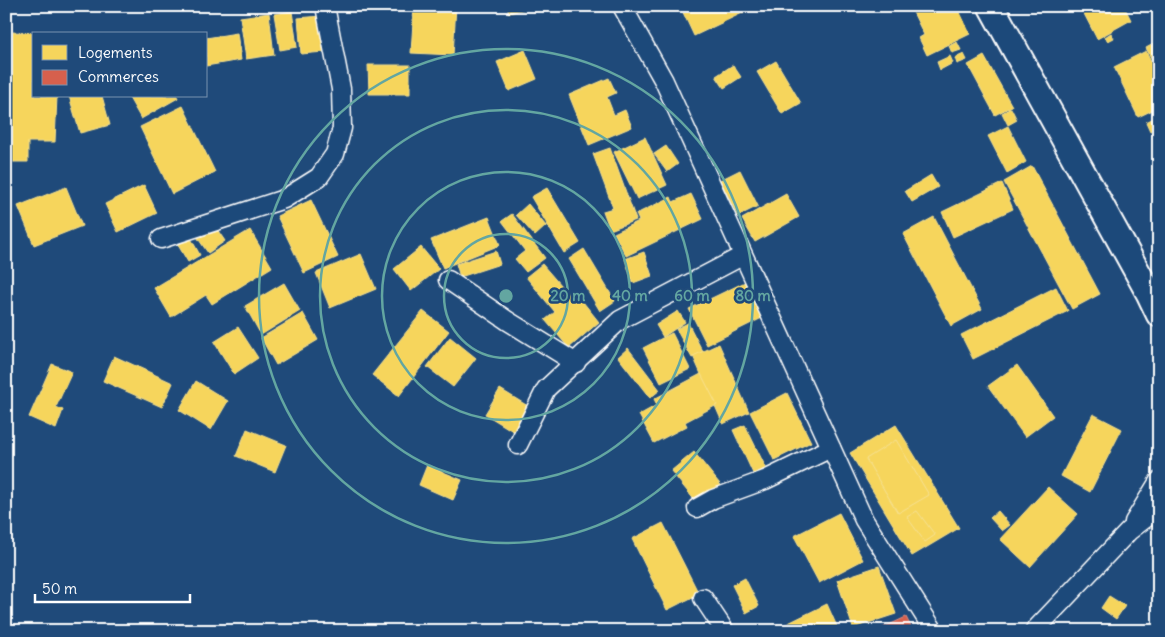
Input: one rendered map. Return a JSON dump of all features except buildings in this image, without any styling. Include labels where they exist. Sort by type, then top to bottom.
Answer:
[{"type":"street","points":[[162,239],[284,200],[319,177],[335,154],[342,128],[341,89],[325,6]]},
{"type":"street","points":[[622,6],[664,81],[742,256],[864,520],[934,631]]},
{"type":"street","points":[[991,6],[1156,298]]},
{"type":"street","points":[[518,445],[546,388],[576,363],[620,320],[742,256]]},
{"type":"street","points":[[448,280],[508,321],[576,363]]},
{"type":"street","points":[[697,508],[713,499],[765,480],[831,448]]},
{"type":"street","points":[[1129,531],[1159,481]]},
{"type":"street","points":[[1034,631],[1129,531],[1159,508]]},
{"type":"street","points":[[703,598],[725,631]]}]
